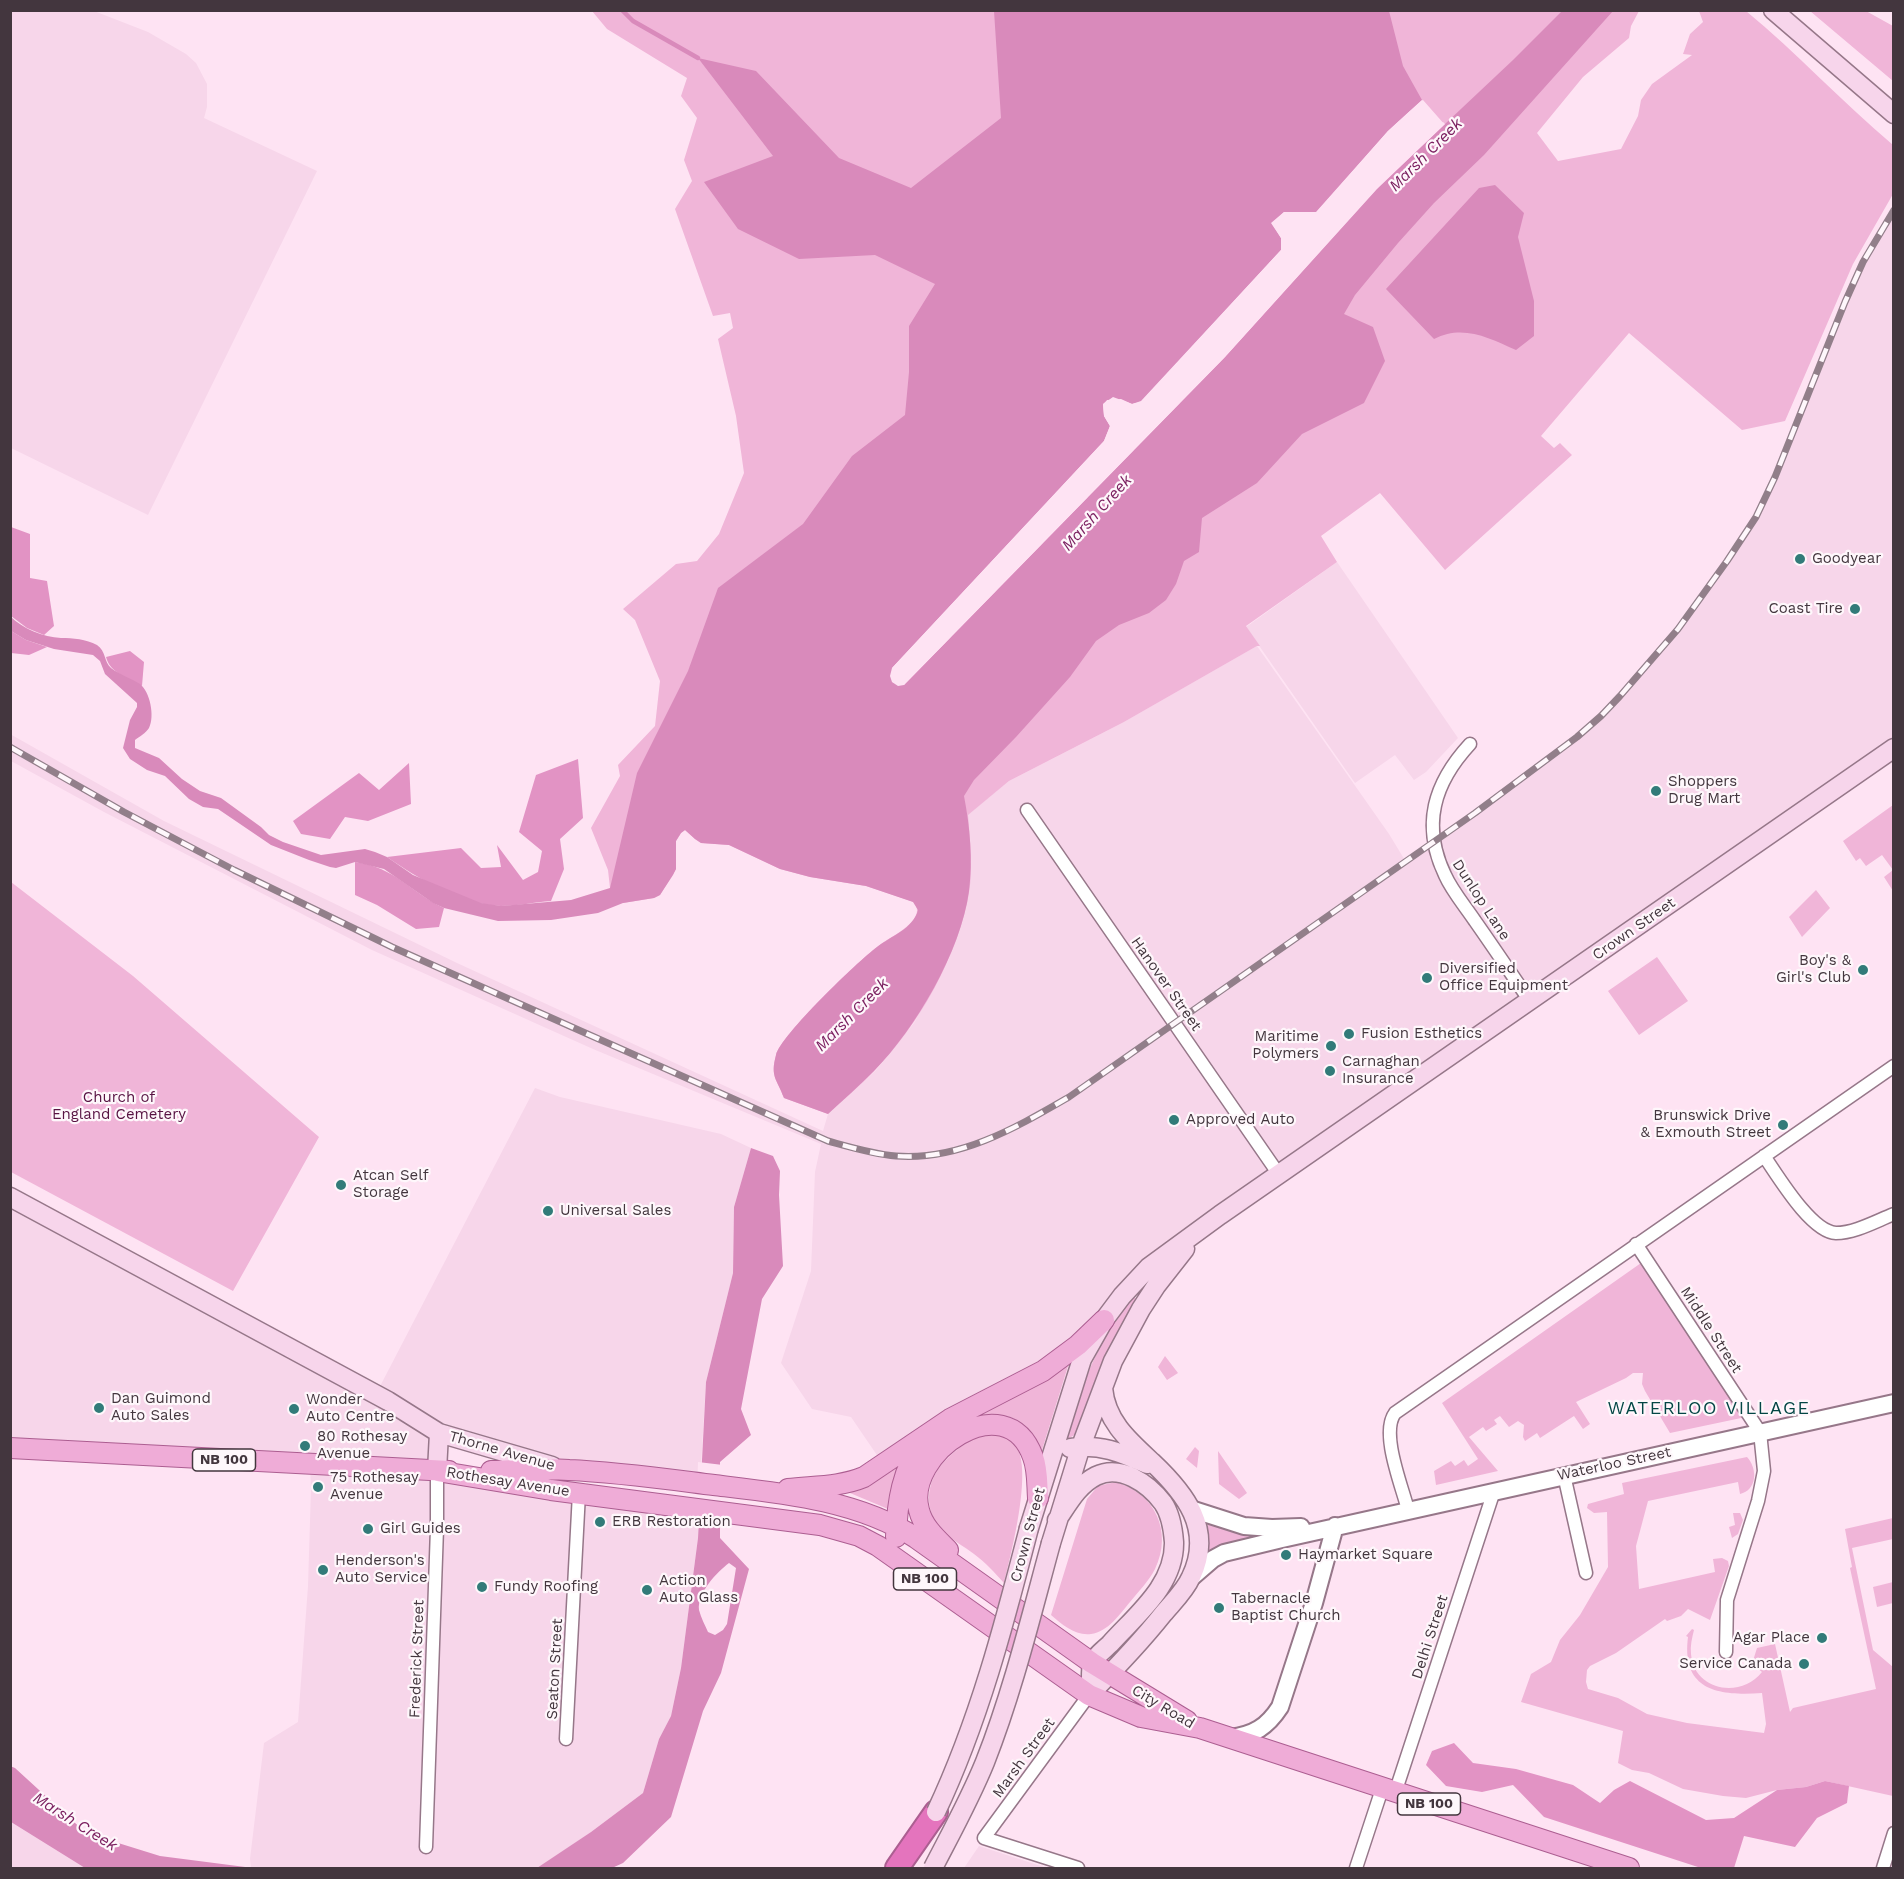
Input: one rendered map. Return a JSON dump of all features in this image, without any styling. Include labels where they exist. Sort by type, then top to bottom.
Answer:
[{"type":"highway","points":[[897,1869],[936,1812]]},
{"type":"main road","points":[[1773,10],[1893,114]]},
{"type":"main road","name":"Crown Street","points":[[907,1869],[936,1812],[966,1743],[988,1681],[1029,1528],[1082,1359],[1104,1320],[1122,1296],[1149,1267],[1220,1215],[1280,1176],[1893,748]]},
{"type":"main road","points":[[12,1201],[388,1401],[439,1433]]},
{"type":"main road","name":"Crown Street","points":[[933,1869],[974,1789],[996,1733],[1057,1520],[1113,1361],[1156,1286],[1197,1233]]},
{"type":"main road","points":[[767,1491],[850,1483],[864,1477],[971,1407],[1043,1371],[1078,1345],[1104,1320]]},
{"type":"main road","points":[[1089,1695],[1150,1631],[1191,1578],[1199,1550],[1198,1534],[1188,1501],[1115,1424],[1102,1388]]},
{"type":"main road","points":[[986,1588],[927,1528],[919,1510],[918,1493],[922,1477],[930,1462],[956,1435],[973,1427],[1005,1426],[1017,1433],[1027,1444],[1033,1457],[1037,1473],[1038,1498]]},
{"type":"main road","points":[[898,1560],[896,1525],[907,1466],[933,1430]]},
{"type":"main road","name":"Thorne Avenue","points":[[437,1471],[439,1433],[566,1470]]},
{"type":"main road","points":[[1052,1452],[1082,1446],[1105,1447],[1160,1470]]},
{"type":"main road","name":"NB 100","points":[[10,1448],[437,1471]]},
{"type":"main road","name":"Rothesay Avenue","points":[[437,1471],[566,1470],[617,1473],[740,1488]]},
{"type":"main road","name":"Rothesay Avenue","points":[[437,1471],[738,1514]]},
{"type":"main road","points":[[1057,1520],[1082,1485],[1106,1472],[1118,1472],[1134,1478],[1149,1489],[1163,1503],[1171,1523],[1174,1542],[1172,1562],[1164,1580],[1153,1597],[1092,1663],[1089,1695]]},
{"type":"main road","name":"City Road","points":[[740,1488],[767,1491],[855,1509],[896,1525],[1092,1663],[1200,1728]]},
{"type":"main road","name":"City Road","points":[[738,1514],[820,1525],[859,1536],[898,1560],[1089,1695],[1141,1717],[1200,1728]]},
{"type":"main road","name":"NB 100","points":[[1200,1728],[1629,1869]]},
{"type":"street","name":"Dunlop Lane","points":[[1470,744],[1452,766],[1440,786],[1436,800],[1434,843],[1446,878],[1530,1001]]},
{"type":"street","name":"Hanover Street","points":[[1027,810],[1280,1176]]},
{"type":"street","points":[[1408,1510],[1389,1438],[1389,1424],[1395,1413],[1893,1066]]},
{"type":"street","points":[[1764,1156],[1810,1218],[1825,1230],[1838,1233],[1851,1230],[1893,1214]]},
{"type":"street","name":"Middle Street","points":[[1636,1244],[1760,1432]]},
{"type":"street","name":"Waterloo Street","points":[[1335,1526],[1893,1403]]},
{"type":"street","points":[[1726,1652],[1727,1600],[1758,1501],[1764,1471],[1760,1432]]},
{"type":"street","name":"Frederick Street","points":[[426,1847],[437,1471]]},
{"type":"street","points":[[1564,1475],[1586,1573]]},
{"type":"street","name":"Delhi Street","points":[[1356,1869],[1389,1791],[1494,1491]]},
{"type":"street","name":"Seaton Street","points":[[566,1739],[579,1493]]},
{"type":"street","points":[[1191,1509],[1244,1526],[1335,1526]]},
{"type":"street","points":[[1191,1578],[1213,1559],[1224,1553],[1335,1526]]},
{"type":"street","points":[[1230,1738],[1255,1732],[1272,1719],[1280,1707],[1314,1603],[1335,1526]]},
{"type":"street","name":"Marsh Street","points":[[1078,1869],[984,1838],[1089,1695]]},
{"type":"street","points":[[1883,1869],[1893,1833]]},
{"type":"shaded area","points":[[10,11],[94,11],[148,32],[186,54],[196,63],[207,84],[207,107],[204,118],[317,171],[148,515],[11,448]]},
{"type":"shaded area","points":[[1893,210],[1893,748],[1220,1215],[1104,1320],[883,1464],[851,1417],[812,1409],[781,1363],[811,1271],[815,1172],[821,1144],[593,1049],[372,950],[104,812],[11,761],[10,734],[164,821],[457,963],[823,1131],[828,1114],[876,1070],[914,1023],[948,961],[969,893],[971,872],[967,815],[1009,781],[1124,722],[1257,646],[1389,834],[1406,862],[1548,759],[1601,716],[1678,629],[1756,517],[1775,477],[1845,302],[1863,262]]},
{"type":"shaded area","points":[[11,527],[30,534],[30,578],[47,581],[54,626],[44,635],[27,628],[11,616]]},
{"type":"shaded area","points":[[1337,562],[1458,738],[1426,772],[1414,780],[1395,755],[1355,783],[1246,627]]},
{"type":"shaded area","points":[[11,631],[26,640],[47,647],[29,655],[11,653]]},
{"type":"shaded area","points":[[130,651],[144,662],[142,686],[115,671],[106,657]]},
{"type":"shaded area","points":[[578,759],[583,818],[560,839],[564,869],[551,901],[501,906],[471,901],[441,889],[387,857],[461,848],[481,868],[501,867],[497,845],[523,880],[538,872],[542,851],[519,832],[536,775]]},
{"type":"shaded area","points":[[409,763],[411,804],[368,821],[345,817],[330,839],[301,834],[293,821],[359,773],[379,790]]},
{"type":"shaded area","points":[[355,862],[381,869],[444,908],[439,927],[416,929],[377,905],[355,895]]},
{"type":"shaded area","points":[[535,1088],[560,1097],[721,1134],[751,1148],[734,1207],[733,1273],[706,1382],[700,1483],[617,1473],[440,1433],[437,1471],[699,1508],[698,1538],[681,1668],[671,1716],[659,1739],[643,1793],[540,1867],[251,1868],[250,1859],[264,1743],[298,1722],[308,1586],[310,1465],[11,1448],[10,1197],[376,1394]]},
{"type":"shaded area","points":[[1454,1743],[1473,1763],[1516,1769],[1573,1785],[1600,1803],[1614,1790],[1630,1781],[1706,1820],[1734,1818],[1777,1790],[1806,1787],[1825,1781],[1849,1786],[1847,1803],[1817,1818],[1795,1847],[1744,1836],[1734,1868],[1701,1868],[1544,1817],[1513,1785],[1482,1792],[1446,1786],[1426,1765],[1432,1751]]},
{"type":"shaded area","points":[[11,1822],[85,1868],[11,1868]]},
{"type":"shaded area","points":[[979,1846],[1047,1868],[964,1868]]},
{"type":"green space","points":[[592,11],[1639,11],[1631,26],[1629,38],[1583,77],[1537,133],[1558,161],[1621,149],[1638,116],[1641,100],[1652,84],[1692,55],[1683,54],[1690,34],[1703,22],[1699,11],[1746,11],[1893,145],[1893,194],[1853,264],[1785,421],[1742,430],[1629,333],[1541,436],[1554,448],[1560,443],[1572,455],[1445,570],[1380,493],[1321,536],[1337,562],[1246,626],[1260,646],[1124,722],[1009,781],[968,815],[971,864],[969,893],[964,917],[946,965],[907,1032],[875,1070],[828,1114],[784,1098],[774,1073],[776,1055],[791,1032],[838,982],[877,947],[910,924],[917,913],[914,902],[866,886],[810,877],[780,869],[729,845],[701,843],[685,830],[676,841],[676,869],[660,895],[623,903],[610,888],[608,870],[591,828],[620,776],[618,765],[655,726],[660,681],[635,620],[623,609],[676,564],[697,561],[719,534],[744,473],[736,416],[718,339],[733,328],[730,313],[713,316],[675,209],[692,181],[684,160],[697,118],[681,96],[687,78],[607,29]],"holes":[[[1423,100],[1445,125],[1377,189],[1225,357],[904,685],[892,682],[892,668],[1107,400],[1121,399],[1284,212]]]},
{"type":"green space","points":[[1810,11],[1866,11],[1893,26],[1893,81]]},
{"type":"green space","points":[[1893,805],[1893,870],[1882,855],[1866,866],[1860,858],[1856,861],[1843,841]]},
{"type":"green space","points":[[1893,870],[1893,891],[1884,877]]},
{"type":"green space","name":"Church of England Cemetery","points":[[11,882],[133,976],[319,1137],[233,1291],[11,1172]]},
{"type":"green space","points":[[1816,890],[1830,908],[1802,937],[1789,917]]},
{"type":"green space","points":[[1657,957],[1688,1001],[1639,1035],[1608,991]]},
{"type":"green space","points":[[1641,1263],[1746,1417],[1670,1433],[1645,1391],[1642,1384],[1643,1373],[1633,1373],[1576,1402],[1590,1424],[1583,1429],[1574,1416],[1540,1438],[1537,1433],[1525,1441],[1524,1425],[1518,1421],[1509,1427],[1500,1416],[1494,1420],[1497,1424],[1486,1431],[1483,1427],[1469,1437],[1498,1471],[1436,1485],[1434,1471],[1451,1461],[1455,1466],[1464,1460],[1468,1466],[1478,1459],[1442,1403]]},
{"type":"green space","points":[[1134,1296],[1136,1300],[1108,1350],[1076,1434],[1066,1440],[1093,1361],[1115,1321]]},
{"type":"green space","points":[[1165,1356],[1178,1373],[1167,1380],[1158,1367]]},
{"type":"green space","points":[[1069,1363],[1042,1450],[1029,1430],[1014,1419],[994,1415],[972,1418]]},
{"type":"green space","points":[[992,1434],[1014,1443],[1021,1458],[1022,1492],[1004,1583],[982,1560],[951,1538],[937,1524],[932,1515],[929,1497],[933,1479],[949,1457],[972,1440]]},
{"type":"green space","points":[[1195,1447],[1199,1451],[1197,1468],[1186,1459]]},
{"type":"green space","points":[[1218,1451],[1247,1493],[1239,1499],[1219,1484]]},
{"type":"green space","points":[[1747,1457],[1753,1467],[1754,1478],[1753,1484],[1746,1492],[1740,1494],[1738,1482],[1648,1501],[1636,1546],[1639,1589],[1715,1572],[1713,1559],[1722,1558],[1728,1561],[1729,1566],[1710,1620],[1688,1609],[1681,1616],[1667,1621],[1665,1619],[1616,1653],[1590,1666],[1587,1670],[1588,1689],[1618,1698],[1647,1714],[1687,1723],[1764,1733],[1766,1724],[1762,1693],[1718,1691],[1697,1679],[1687,1655],[1688,1637],[1686,1636],[1692,1629],[1694,1630],[1691,1651],[1694,1667],[1709,1683],[1720,1687],[1742,1686],[1753,1680],[1762,1672],[1752,1664],[1757,1648],[1775,1644],[1790,1712],[1793,1708],[1876,1689],[1850,1568],[1852,1567],[1845,1529],[1893,1518],[1893,1539],[1852,1548],[1873,1650],[1893,1667],[1893,1796],[1825,1781],[1806,1787],[1777,1790],[1746,1798],[1683,1789],[1649,1773],[1632,1770],[1618,1763],[1623,1731],[1521,1702],[1531,1674],[1551,1662],[1560,1640],[1580,1615],[1608,1567],[1607,1512],[1594,1513],[1587,1508],[1588,1504],[1624,1494],[1622,1483]]},
{"type":"green space","points":[[898,1465],[888,1509],[850,1493]]},
{"type":"green space","points":[[1116,1482],[1130,1487],[1141,1495],[1157,1516],[1162,1541],[1160,1555],[1150,1578],[1113,1622],[1097,1633],[1080,1633],[1070,1629],[1051,1615],[1087,1499],[1098,1486]]},
{"type":"green space","points":[[1733,1513],[1740,1513],[1743,1520],[1738,1534],[1732,1538],[1729,1527],[1735,1525]]},
{"type":"green space","points":[[1208,1520],[1311,1527],[1206,1555]]},
{"type":"green space","points":[[1893,1582],[1893,1603],[1877,1607],[1873,1587]]},
{"type":"water","name":"Marsh Creek","points":[[994,11],[1389,11],[1403,66],[1422,100],[1388,131],[1316,213],[1284,212],[1272,223],[1281,238],[1281,250],[1141,402],[1132,404],[1121,399],[1107,400],[1103,404],[1104,416],[1110,426],[1104,441],[892,668],[892,682],[904,685],[1225,357],[1377,188],[1562,11],[1613,11],[1484,155],[1434,203],[1355,295],[1344,314],[1373,327],[1385,361],[1364,403],[1302,434],[1257,483],[1202,518],[1199,552],[1184,561],[1176,584],[1166,600],[1149,613],[1119,625],[1096,641],[1070,677],[974,780],[964,796],[971,867],[969,891],[957,938],[934,987],[905,1033],[868,1077],[828,1114],[784,1098],[774,1073],[776,1055],[791,1032],[838,982],[877,947],[901,932],[911,922],[918,910],[913,902],[866,886],[810,877],[780,869],[729,845],[701,843],[685,830],[676,841],[676,869],[660,895],[654,898],[623,903],[598,913],[551,920],[498,921],[444,908],[433,903],[384,869],[355,862],[336,868],[309,860],[271,845],[218,809],[203,807],[189,799],[165,776],[147,770],[130,759],[123,748],[137,703],[105,674],[100,661],[93,655],[54,649],[26,640],[11,631],[10,616],[21,625],[40,634],[79,639],[97,645],[111,668],[140,684],[149,698],[151,723],[146,732],[135,740],[135,748],[159,758],[182,779],[200,791],[221,798],[269,835],[283,842],[321,855],[365,849],[387,857],[413,875],[481,903],[501,906],[571,900],[610,888],[637,773],[688,671],[718,588],[803,524],[852,456],[905,415],[909,372],[909,326],[935,284],[875,255],[799,259],[738,229],[704,182],[773,156],[698,58],[756,71],[839,158],[911,188],[1001,118]]},
{"type":"water","points":[[1495,185],[1524,213],[1518,237],[1534,301],[1534,336],[1516,350],[1476,334],[1455,333],[1434,339],[1386,289],[1479,188]]},
{"type":"water","points":[[751,1148],[773,1156],[780,1171],[783,1266],[762,1299],[741,1409],[751,1435],[720,1462],[720,1538],[749,1569],[721,1673],[703,1711],[671,1817],[623,1863],[612,1868],[537,1868],[591,1832],[643,1793],[659,1739],[671,1716],[681,1668],[698,1538],[706,1382],[733,1273],[734,1207]],"holes":[[[729,1563],[736,1568],[727,1624],[715,1635],[708,1632],[699,1610],[699,1603],[704,1590],[724,1567]]]},
{"type":"water","points":[[10,1766],[15,1768],[86,1833],[160,1856],[253,1868],[85,1868],[11,1822]]},
{"type":"pier","points":[[1422,100],[1424,102],[1391,133],[1318,215],[1285,215],[1275,223],[1284,237],[1284,252],[1143,404],[1132,407],[1113,400],[1106,405],[1107,415],[1113,426],[1107,443],[895,670],[894,680],[898,683],[902,682],[1223,355],[1375,186],[1443,122],[1445,124],[1377,189],[1225,357],[904,685],[898,686],[892,682],[890,676],[892,668],[1104,441],[1110,426],[1104,416],[1103,404],[1113,397],[1132,404],[1141,401],[1281,250],[1281,238],[1271,223],[1284,212],[1316,212],[1388,131]]},
{"type":"pier","points":[[698,1462],[723,1465],[723,1524],[696,1520]]},
{"type":"waterway","points":[[622,10],[633,21],[698,58]]},
{"type":"railway","points":[[10,747],[124,812],[234,870],[392,947],[828,1141],[896,1156],[920,1156],[965,1147],[987,1140],[1029,1120],[1069,1097],[1475,813],[1577,737],[1601,716],[1678,629],[1756,517],[1775,477],[1845,302],[1863,262],[1894,210]]},
{"type":"place","name":"Goodyear","points":[[1800,559]]},
{"type":"place","name":"Coast Tire","points":[[1855,609]]},
{"type":"place","name":"Shoppers Drug Mart","points":[[1656,791]]},
{"type":"place","name":"Boy's & Girl's Club","points":[[1863,970]]},
{"type":"place","name":"Diversified Office Equipment","points":[[1427,978]]},
{"type":"place","name":"Fusion Esthetics","points":[[1349,1034]]},
{"type":"place","name":"Maritime Polymers","points":[[1331,1046]]},
{"type":"place","name":"Carnaghan Insurance","points":[[1330,1071]]},
{"type":"place","name":"Approved Auto","points":[[1174,1120]]},
{"type":"place","name":"Brunswick Drive & Exmouth Street","points":[[1783,1125]]},
{"type":"place","name":"Atcan Self Storage","points":[[341,1185]]},
{"type":"place","name":"Universal Sales","points":[[548,1211]]},
{"type":"place","name":"Dan Guimond Auto Sales","points":[[99,1408]]},
{"type":"place","name":"Wonder Auto Centre","points":[[294,1409]]},
{"type":"place","name":"80 Rothesay Avenue","points":[[305,1446]]},
{"type":"place","name":"75 Rothesay Avenue","points":[[318,1487]]},
{"type":"place","name":"ERB Restoration","points":[[600,1522]]},
{"type":"place","name":"Girl Guides","points":[[368,1529]]},
{"type":"place","name":"Haymarket Square","points":[[1286,1555]]},
{"type":"place","name":"Henderson's Auto Service","points":[[323,1570]]},
{"type":"place","name":"Fundy Roofing","points":[[482,1587]]},
{"type":"place","name":"Action Auto Glass","points":[[647,1590]]},
{"type":"place","name":"Tabernacle Baptist Church","points":[[1219,1608]]},
{"type":"place","name":"Agar Place","points":[[1822,1638]]},
{"type":"place","name":"Service Canada","points":[[1804,1664]]},
{"type":"district","name":"WATERLOO VILLAGE","points":[[1709,1409]]}]
